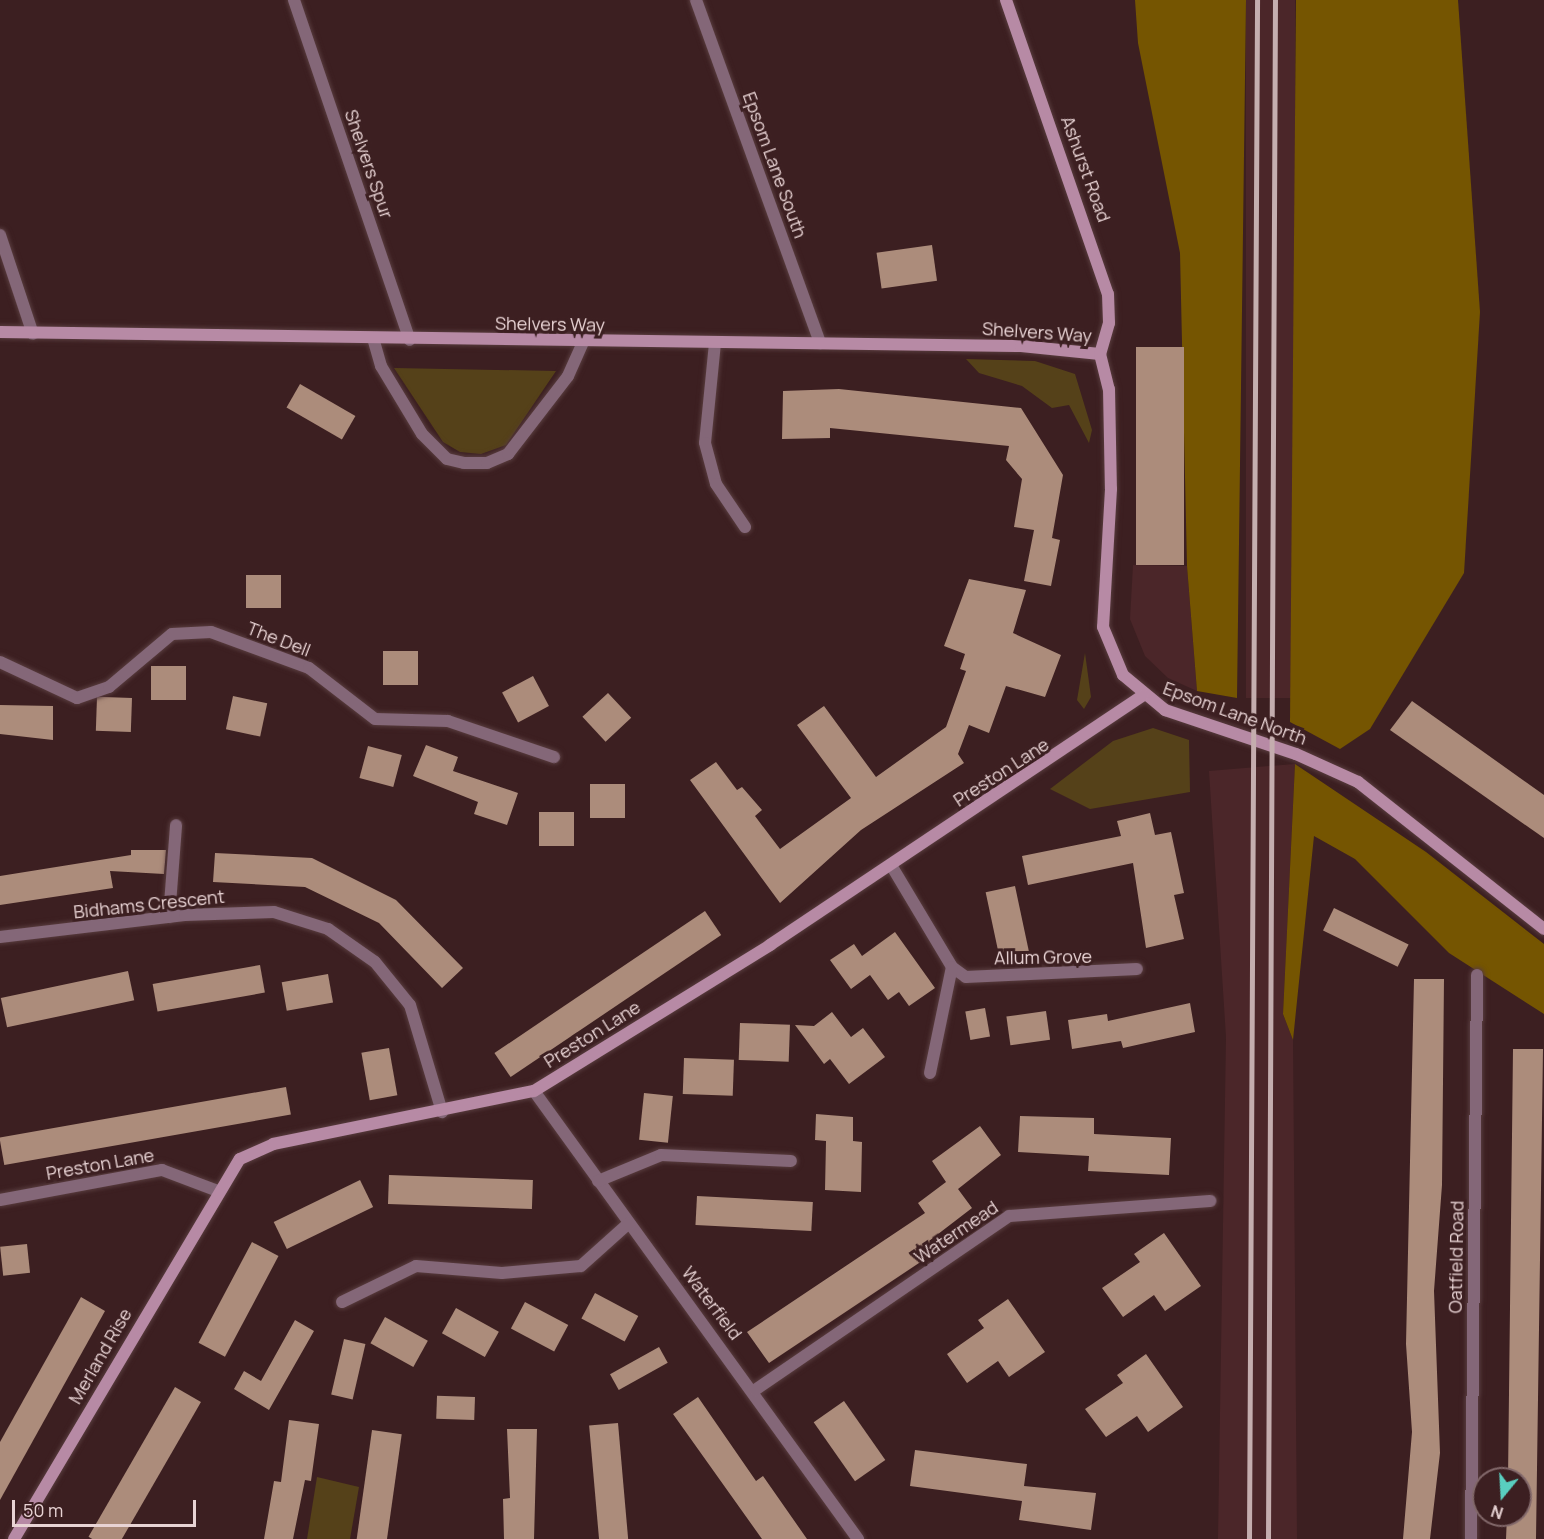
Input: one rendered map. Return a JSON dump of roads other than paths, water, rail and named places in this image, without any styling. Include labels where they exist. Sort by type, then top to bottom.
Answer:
[{"type":"street","name":"Shelvers Spur","points":[[294,0],[410,340]]},
{"type":"street","name":"Epsom Lane South","points":[[696,0],[820,343]]},
{"type":"street","name":"Ashurst Road","points":[[1006,0],[1106,284],[1109,323],[1100,354]]},
{"type":"street","points":[[0,235],[33,334]]},
{"type":"street","name":"Shelvers Way","points":[[0,332],[583,343],[1021,346],[1100,354]]},
{"type":"street","points":[[373,338],[381,366],[422,434],[447,459],[464,463],[488,463],[508,454],[568,376],[583,343]]},
{"type":"street","points":[[715,343],[705,443],[716,484],[745,527]]},
{"type":"street","name":"Epsom Lane North","points":[[1100,354],[1109,389],[1111,489],[1103,627],[1123,675],[1142,696],[1165,710],[1296,754],[1358,782],[1544,928]]},
{"type":"street","name":"The Dell","points":[[0,662],[78,698],[109,687],[149,659],[172,634],[211,632],[309,668],[375,719],[447,720],[554,757]]},
{"type":"street","name":"Preston Lane","points":[[0,1200],[162,1170],[218,1191],[240,1159],[273,1144],[442,1112],[534,1091],[891,866],[1142,696]]},
{"type":"street","points":[[169,917],[176,825]]},
{"type":"street","points":[[891,866],[952,967],[933,1040],[930,1073]]},
{"type":"street","name":"Bidhams Crescent","points":[[0,937],[169,917],[274,912],[328,929],[375,962],[410,1005],[442,1112]]},
{"type":"street","name":"Allum Grove","points":[[952,967],[966,977],[1137,969]]},
{"type":"street","name":"Oatfield Road","points":[[1471,1539],[1477,975]]},
{"type":"street","name":"Waterfield","points":[[534,1091],[628,1223],[755,1390],[858,1539]]},
{"type":"street","points":[[598,1181],[661,1155],[791,1161]]},
{"type":"street","name":"Merland Rise","points":[[14,1539],[218,1191]]},
{"type":"street","name":"Watermead","points":[[755,1390],[1009,1216],[1210,1201]]},
{"type":"street","points":[[342,1302],[416,1266],[502,1273],[581,1266],[628,1223]]},
{"type":"railway","points":[[1249,1539],[1257,0]]},
{"type":"railway","points":[[1268,1539],[1275,0]]}]
